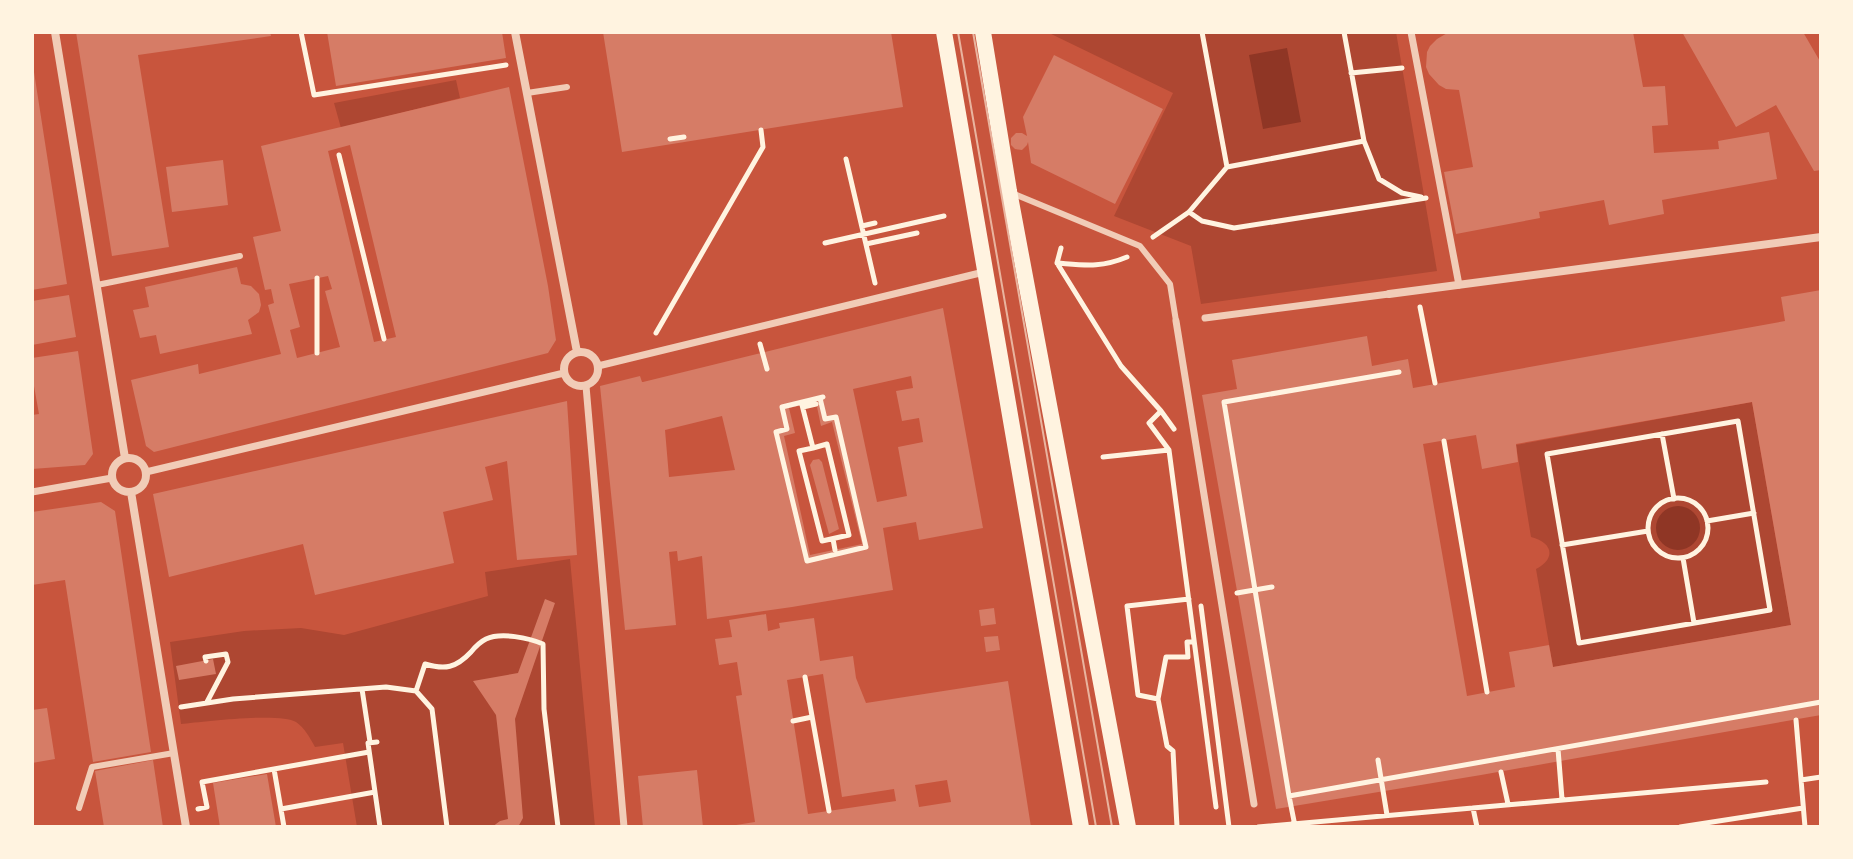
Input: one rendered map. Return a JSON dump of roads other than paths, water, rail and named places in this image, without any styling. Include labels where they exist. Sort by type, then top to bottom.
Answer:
[{"type":"main road","points":[[944,32],[1081,827]]},
{"type":"main road","points":[[983,32],[1009,191],[1128,827]]},
{"type":"street","points":[[55,32],[125,458]]},
{"type":"street","points":[[515,32],[577,352]]},
{"type":"street","points":[[1411,32],[1459,285]]},
{"type":"street","points":[[1205,318],[1821,237]]},
{"type":"street","points":[[598,366],[985,272]]},
{"type":"street","points":[[1176,321],[1254,804]]},
{"type":"street","points":[[577,352],[593,356],[598,366],[594,380],[586,386],[572,384],[564,373],[566,360],[577,352]]},
{"type":"street","points":[[146,472],[564,373]]},
{"type":"street","points":[[586,386],[624,827]]},
{"type":"street","points":[[125,458],[141,462],[146,472],[145,483],[137,491],[121,491],[113,483],[112,473],[116,464],[125,458]]},
{"type":"street","points":[[32,492],[112,478]]},
{"type":"street","points":[[131,492],[186,827]]},
{"type":"lane","points":[[527,93],[567,87]]},
{"type":"lane","points":[[1009,191],[1140,246],[1170,284],[1176,321]]},
{"type":"lane","points":[[97,285],[240,256]]},
{"type":"lane","points":[[79,808],[92,767],[174,753]]},
{"type":"tram line","points":[[958,32],[1096,827]]},
{"type":"tram line","points":[[973,32],[1112,827]]}]
